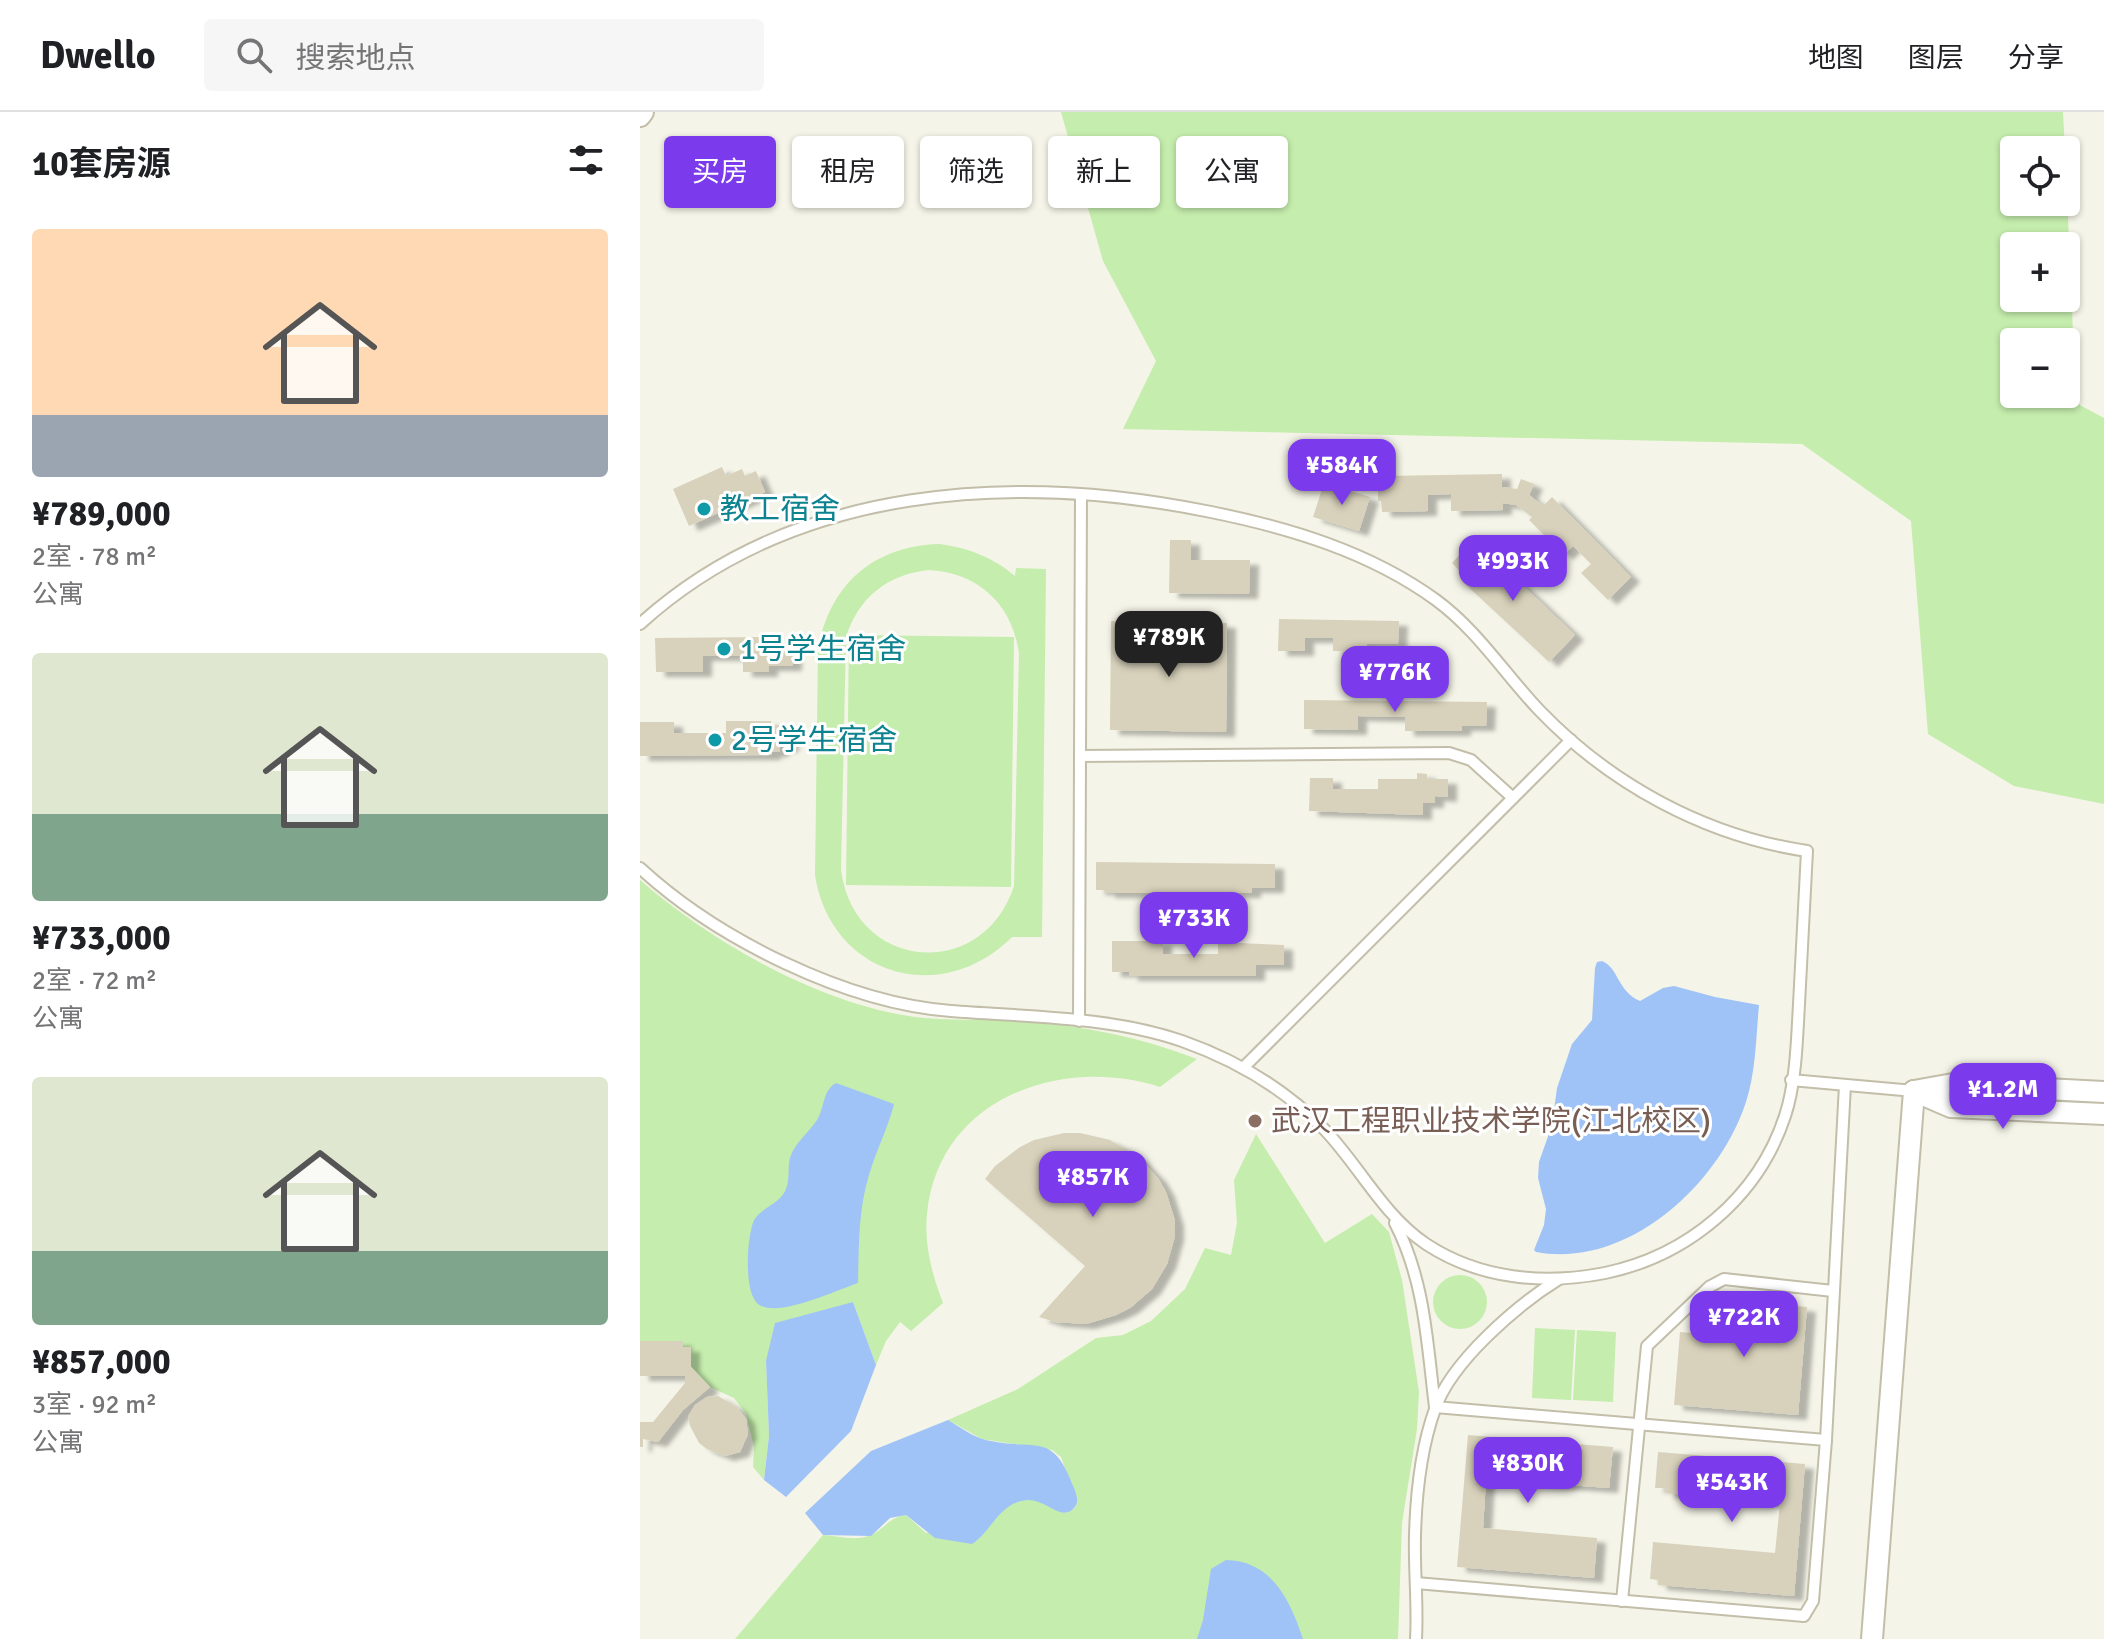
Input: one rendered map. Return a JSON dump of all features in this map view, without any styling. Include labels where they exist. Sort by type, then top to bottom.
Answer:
[{"type":"street","points":[[1914,1091],[1953,1084],[2104,1092]]},
{"type":"street","points":[[1914,1091],[1951,1107],[2104,1114]]},
{"type":"street","points":[[1872,1639],[1914,1091]]},
{"type":"lane","points":[[640,624],[670,598],[735,558],[806,527],[890,503],[951,494],[1081,495],[1175,505],[1265,524],[1330,544],[1404,579],[1436,599],[1469,629],[1518,687],[1571,740],[1625,782],[1680,812],[1749,839],[1807,851],[1797,1046],[1786,1114],[1748,1184],[1719,1217],[1687,1241],[1655,1258],[1625,1268],[1561,1278],[1499,1274],[1459,1262],[1422,1241],[1390,1211],[1326,1131],[1292,1099],[1243,1068],[1171,1038],[1126,1027],[921,1008],[866,994],[742,940],[679,902],[640,868]]},
{"type":"lane","points":[[1079,1021],[1081,495]]},
{"type":"lane","points":[[1243,1068],[1571,740]]},
{"type":"lane","points":[[1080,756],[1449,753],[1471,760],[1513,798]]},
{"type":"lane","points":[[1791,1080],[1914,1091]]},
{"type":"lane","points":[[1416,1583],[1804,1616],[1813,1601],[1826,1440],[1845,1085]]},
{"type":"lane","points":[[1390,1211],[1408,1252],[1421,1294],[1435,1407],[1417,1499],[1416,1639]]},
{"type":"lane","points":[[1435,1407],[1462,1366],[1496,1327],[1561,1278]]},
{"type":"lane","points":[[1622,1601],[1647,1346],[1709,1287],[1724,1279],[1833,1291]]},
{"type":"lane","points":[[1435,1407],[1826,1440]]},
{"type":"green space","points":[[1061,112],[2063,112],[2064,136],[2000,136],[2000,216],[2068,216],[2069,232],[2000,232],[2000,312],[2072,312],[2073,328],[2000,328],[2000,408],[2080,408],[2080,405],[2104,418],[2104,804],[2014,786],[1928,734],[1911,521],[1802,444],[1123,429],[1156,361],[1103,261],[1088,208],[1160,208],[1160,136],[1068,136]]},
{"type":"green space","points":[[939,544],[970,551],[1015,576],[1016,568],[1046,569],[1042,937],[1012,937],[984,959],[954,971],[923,975],[893,970],[866,958],[843,937],[825,910],[815,875],[818,650],[824,627],[832,606],[858,573],[894,552]],"holes":[[[928,570],[946,572],[977,584],[990,594],[1009,620],[1019,653],[1014,886],[998,917],[975,939],[949,950],[920,952],[893,945],[869,929],[851,904],[841,870],[846,637],[859,610],[876,590],[913,573]]]},
{"type":"green space","points":[[849,635],[1014,637],[1011,887],[846,885]]},
{"type":"green space","points":[[640,880],[734,948],[805,985],[842,999],[915,1017],[1019,1021],[1087,1029],[1154,1044],[1197,1059],[1160,1087],[1122,1079],[1084,1077],[1046,1083],[1011,1095],[980,1114],[954,1141],[936,1174],[927,1214],[930,1260],[943,1303],[911,1331],[900,1322],[886,1341],[876,1365],[853,1302],[766,1361],[769,1436],[764,1480],[753,1467],[754,1447],[746,1414],[734,1398],[710,1387],[691,1367],[691,1348],[683,1347],[683,1341],[640,1341]]},
{"type":"green space","points":[[1256,1134],[1325,1243],[1372,1214],[1389,1232],[1402,1280],[1419,1392],[1417,1429],[1402,1523],[1398,1639],[735,1639],[823,1535],[863,1537],[906,1515],[926,1533],[992,1522],[1012,1504],[1030,1499],[1040,1500],[1066,1513],[1075,1508],[1077,1503],[1061,1457],[1052,1450],[982,1439],[948,1420],[1018,1389],[1096,1338],[1123,1335],[1151,1321],[1185,1289],[1205,1248],[1231,1255],[1237,1223],[1234,1180]]},
{"type":"green space","points":[[1460,1275],[1479,1283],[1487,1302],[1479,1321],[1460,1329],[1441,1321],[1433,1302],[1441,1283]]},
{"type":"green space","points":[[1535,1328],[1575,1330],[1571,1400],[1532,1398]]},
{"type":"green space","points":[[1577,1330],[1616,1332],[1613,1402],[1573,1400]]},
{"type":"water","points":[[1597,962],[1608,964],[1627,992],[1640,1001],[1663,988],[1674,986],[1759,1005],[1749,1090],[1733,1133],[1715,1163],[1692,1190],[1665,1214],[1635,1234],[1603,1247],[1570,1254],[1536,1252],[1534,1250],[1544,1225],[1546,1209],[1538,1178],[1539,1162],[1552,1125],[1557,1088],[1572,1044],[1592,1020],[1595,968]]},
{"type":"water","points":[[836,1083],[894,1104],[865,1188],[858,1283],[792,1306],[767,1308],[758,1304],[750,1289],[748,1255],[752,1226],[758,1215],[784,1193],[793,1150],[817,1120],[826,1095]]},
{"type":"water","points":[[853,1302],[876,1365],[851,1431],[786,1497],[764,1480],[769,1436],[766,1361],[775,1323]]},
{"type":"water","points":[[948,1420],[981,1439],[1041,1446],[1050,1450],[1066,1469],[1077,1500],[1075,1508],[1062,1513],[1034,1501],[1017,1502],[1002,1512],[972,1544],[935,1538],[906,1515],[890,1518],[871,1536],[823,1535],[805,1513],[871,1451]]},
{"type":"water","points":[[1226,1560],[1256,1567],[1277,1585],[1292,1610],[1303,1639],[1197,1639],[1211,1569]]},
{"type":"building","name":"教工宿舍","points":[[722,467],[726,476],[742,469],[745,476],[756,471],[765,492],[689,526],[673,489]]},
{"type":"building","points":[[1502,474],[1502,487],[1517,489],[1521,479],[1534,484],[1529,495],[1543,506],[1552,497],[1631,577],[1608,600],[1581,573],[1591,564],[1573,546],[1564,555],[1529,520],[1532,517],[1516,505],[1503,503],[1503,510],[1451,511],[1451,494],[1428,495],[1428,511],[1382,512],[1381,501],[1378,501],[1378,484],[1382,484],[1382,476]]},
{"type":"building","points":[[1324,483],[1370,497],[1359,531],[1313,517]]},
{"type":"building","points":[[1170,540],[1191,540],[1191,560],[1250,560],[1249,594],[1169,593]]},
{"type":"building","points":[[1470,544],[1486,558],[1490,554],[1575,635],[1549,662],[1463,582],[1467,578],[1452,563]]},
{"type":"building","points":[[1279,619],[1399,621],[1398,644],[1367,644],[1367,652],[1333,651],[1333,638],[1305,638],[1305,651],[1278,651]]},
{"type":"building","points":[[1111,621],[1145,622],[1145,633],[1191,633],[1191,622],[1227,623],[1226,732],[1110,730]]},
{"type":"building","name":"1号学生宿舍","points":[[768,637],[768,643],[793,643],[793,666],[769,666],[769,672],[743,672],[743,656],[703,656],[703,672],[656,672],[655,638]]},
{"type":"building","points":[[1304,700],[1487,702],[1486,726],[1462,726],[1462,731],[1405,731],[1405,717],[1358,716],[1358,730],[1304,729]]},
{"type":"building","name":"2号学生宿舍","points":[[726,721],[771,721],[771,725],[790,725],[790,747],[780,747],[780,752],[772,752],[772,755],[640,756],[640,722],[674,722],[674,733],[726,733]]},
{"type":"building","points":[[1417,773],[1427,774],[1427,779],[1448,779],[1448,797],[1435,796],[1435,803],[1423,803],[1423,815],[1309,811],[1310,778],[1333,778],[1333,789],[1378,789],[1378,779],[1417,779]]},
{"type":"building","points":[[1096,862],[1275,864],[1275,888],[1252,888],[1252,893],[1106,893],[1106,890],[1096,890]]},
{"type":"building","points":[[1112,941],[1163,941],[1163,954],[1218,954],[1218,942],[1284,945],[1284,965],[1256,965],[1256,976],[1129,976],[1129,972],[1112,972]]},
{"type":"building","points":[[1064,1133],[1080,1133],[1110,1140],[1137,1156],[1158,1178],[1175,1221],[1175,1236],[1167,1264],[1152,1289],[1130,1308],[1086,1324],[1055,1322],[1039,1317],[1085,1266],[985,1179],[995,1166],[1020,1147],[1034,1140]]},
{"type":"building","points":[[1727,1300],[1807,1307],[1798,1415],[1674,1405],[1680,1332],[1692,1333]]},
{"type":"building","points":[[640,1341],[683,1341],[683,1347],[691,1347],[691,1367],[710,1387],[683,1410],[658,1442],[643,1439],[643,1447],[640,1447],[640,1422],[653,1422],[685,1383],[685,1376],[640,1376]]},
{"type":"building","points":[[718,1396],[737,1407],[746,1419],[748,1434],[740,1452],[725,1456],[699,1443],[688,1417],[695,1405],[707,1397]]},
{"type":"building","points":[[1468,1435],[1613,1447],[1609,1488],[1486,1479],[1483,1528],[1597,1538],[1594,1578],[1457,1567]]},
{"type":"building","points":[[1658,1452],[1805,1464],[1794,1596],[1658,1585],[1658,1580],[1650,1579],[1653,1542],[1775,1553],[1780,1503],[1665,1493],[1666,1488],[1655,1488]]},
{"type":"place","name":"教工宿舍","points":[[704,509]]},
{"type":"place","name":"1号学生宿舍","points":[[724,649]]},
{"type":"place","name":"2号学生宿舍","points":[[715,740]]},
{"type":"place","name":"武汉工程职业技术学院(江北校区)","points":[[1255,1121]]}]
